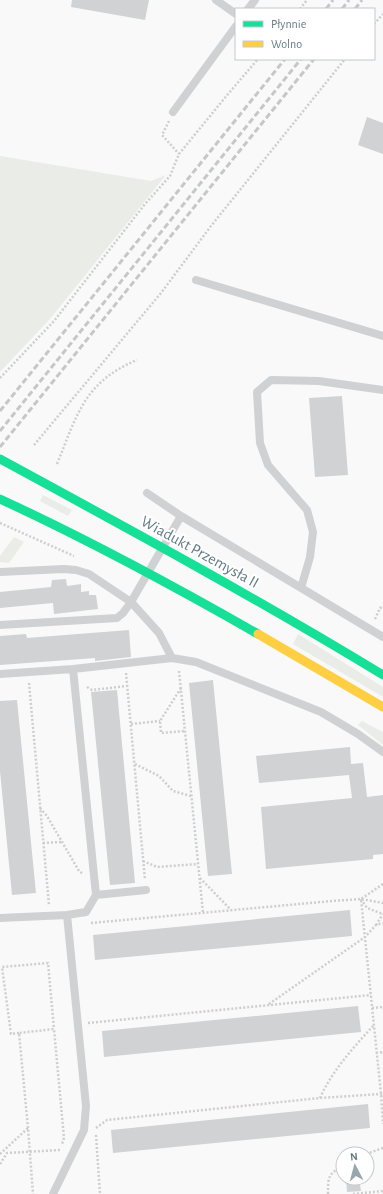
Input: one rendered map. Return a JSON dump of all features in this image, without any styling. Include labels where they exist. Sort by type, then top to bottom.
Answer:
[{"type":"main road","name":"Wiadukt Przemysła II","points":[[0,459],[292,620],[383,676]]},
{"type":"main road","points":[[0,498],[76,534],[155,576],[383,707]]},
{"type":"lane","points":[[216,0],[235,13]]},
{"type":"lane","points":[[249,8],[255,0]]},
{"type":"lane","points":[[173,112],[235,27]]},
{"type":"lane","points":[[196,280],[383,336]]},
{"type":"lane","points":[[301,588],[310,557],[313,532],[307,510],[268,465],[260,443],[257,392],[271,380],[319,381],[383,390]]},
{"type":"lane","points":[[147,493],[181,516],[383,637]]},
{"type":"lane","points":[[0,625],[117,618],[123,613],[131,602],[181,516]]},
{"type":"lane","points":[[0,572],[76,570],[89,574],[131,602],[159,634],[175,658]]},
{"type":"lane","points":[[0,674],[73,669],[175,658],[196,662],[321,712],[358,734],[383,752]]},
{"type":"lane","points":[[0,918],[50,916],[86,912],[96,895],[73,669]]},
{"type":"lane","points":[[96,895],[146,890]]},
{"type":"lane","points":[[53,1194],[84,1130],[86,1106],[67,914]]},
{"type":"path","points":[[301,8],[307,0]]},
{"type":"path","points":[[375,23],[383,14]]},
{"type":"path","points":[[0,378],[54,321],[145,204],[170,176],[179,154],[257,60]]},
{"type":"path","points":[[34,445],[161,293],[211,226],[344,60]]},
{"type":"path","points":[[173,112],[162,135],[179,154]]},
{"type":"path","points":[[57,464],[80,410],[92,390],[110,374],[124,365],[137,360]]},
{"type":"path","points":[[0,523],[66,553]]},
{"type":"path","points":[[374,622],[380,608],[383,607]]},
{"type":"path","points":[[175,658],[181,687],[203,913]]},
{"type":"path","points":[[125,663],[146,890]]},
{"type":"path","points":[[28,672],[50,916]]},
{"type":"path","points":[[74,680],[92,690],[127,686]]},
{"type":"path","points":[[181,687],[160,721],[161,733],[185,731]]},
{"type":"path","points":[[131,724],[160,721]]},
{"type":"path","points":[[134,763],[159,776],[173,791],[191,796]]},
{"type":"path","points":[[40,808],[47,816],[79,871],[94,881]]},
{"type":"path","points":[[43,843],[62,842]]},
{"type":"path","points":[[143,860],[157,867],[198,864]]},
{"type":"path","points":[[199,878],[232,910]]},
{"type":"path","points":[[361,899],[383,884]]},
{"type":"path","points":[[268,1005],[365,937],[376,925],[383,914],[367,908],[361,899]]},
{"type":"path","points":[[361,899],[376,1053],[382,1096],[383,1124]]},
{"type":"path","points":[[86,924],[361,899],[383,903]]},
{"type":"path","points":[[376,925],[383,923]]},
{"type":"path","points":[[54,1029],[11,1034],[2,967],[48,963],[64,1138],[58,1156]]},
{"type":"path","points":[[78,1024],[370,995]]},
{"type":"path","points":[[372,1008],[383,1007]]},
{"type":"path","points":[[320,1098],[331,1078],[349,1052],[374,1026]]},
{"type":"path","points":[[20,1033],[33,1194]]},
{"type":"path","points":[[376,1053],[383,1052]]},
{"type":"path","points":[[100,1194],[95,1129],[106,1120],[320,1098],[382,1096]]},
{"type":"path","points":[[0,1154],[28,1128]]},
{"type":"path","points":[[0,1154],[61,1150]]},
{"type":"path","points":[[0,1164],[7,1153]]},
{"type":"path","points":[[328,1194],[328,1179],[335,1170]]},
{"type":"path","points":[[353,1194],[383,1191]]},
{"type":"shaded area","points":[[0,156],[151,181],[166,175],[50,319],[0,372]]},
{"type":"shaded area","points":[[43,495],[72,510],[68,516],[40,501]]},
{"type":"shaded area","points":[[14,537],[24,542],[9,563],[0,562],[0,556]]},
{"type":"shaded area","points":[[298,634],[383,687],[383,697],[293,644]]},
{"type":"shaded area","points":[[362,721],[383,732],[383,745],[358,725]]},
{"type":"building","points":[[72,0],[149,0],[145,20],[71,7]]},
{"type":"building","points":[[367,117],[383,123],[383,154],[358,145]]},
{"type":"building","points":[[342,396],[348,475],[315,477],[309,398]]},
{"type":"building","points":[[66,579],[67,586],[81,584],[81,592],[89,591],[89,595],[96,595],[98,609],[54,614],[53,603],[0,608],[0,592],[51,587],[52,580]]},
{"type":"building","points":[[129,630],[131,657],[95,661],[95,658],[0,665],[0,636],[26,634],[27,638]]},
{"type":"building","points":[[213,680],[232,874],[208,876],[189,683]]},
{"type":"building","points":[[117,690],[135,883],[110,885],[91,692]]},
{"type":"building","points":[[17,700],[36,893],[12,895],[0,771],[0,701]]},
{"type":"building","points":[[350,747],[351,764],[363,763],[367,797],[383,795],[383,854],[373,855],[373,859],[266,869],[261,807],[352,798],[349,775],[259,783],[256,756]]},
{"type":"building","points":[[350,910],[352,936],[95,960],[93,935]]},
{"type":"building","points":[[358,1006],[361,1032],[104,1057],[102,1031]]},
{"type":"building","points":[[368,1104],[370,1128],[113,1153],[111,1130]]},
{"type":"building","points":[[347,1186],[360,1186],[361,1191],[347,1192]]},
{"type":"railway","points":[[327,8],[333,0]]},
{"type":"railway","points":[[343,8],[349,0]]},
{"type":"railway","points":[[356,8],[362,0]]},
{"type":"railway","points":[[0,411],[284,60]]},
{"type":"railway","points":[[0,431],[300,60]]},
{"type":"railway","points":[[0,447],[313,60]]},
{"type":"traffic: fast","points":[[0,459],[241,592],[383,675]]},
{"type":"traffic: fast","points":[[0,499],[131,564],[258,634]]},
{"type":"traffic: slow","points":[[258,634],[383,707]]}]
